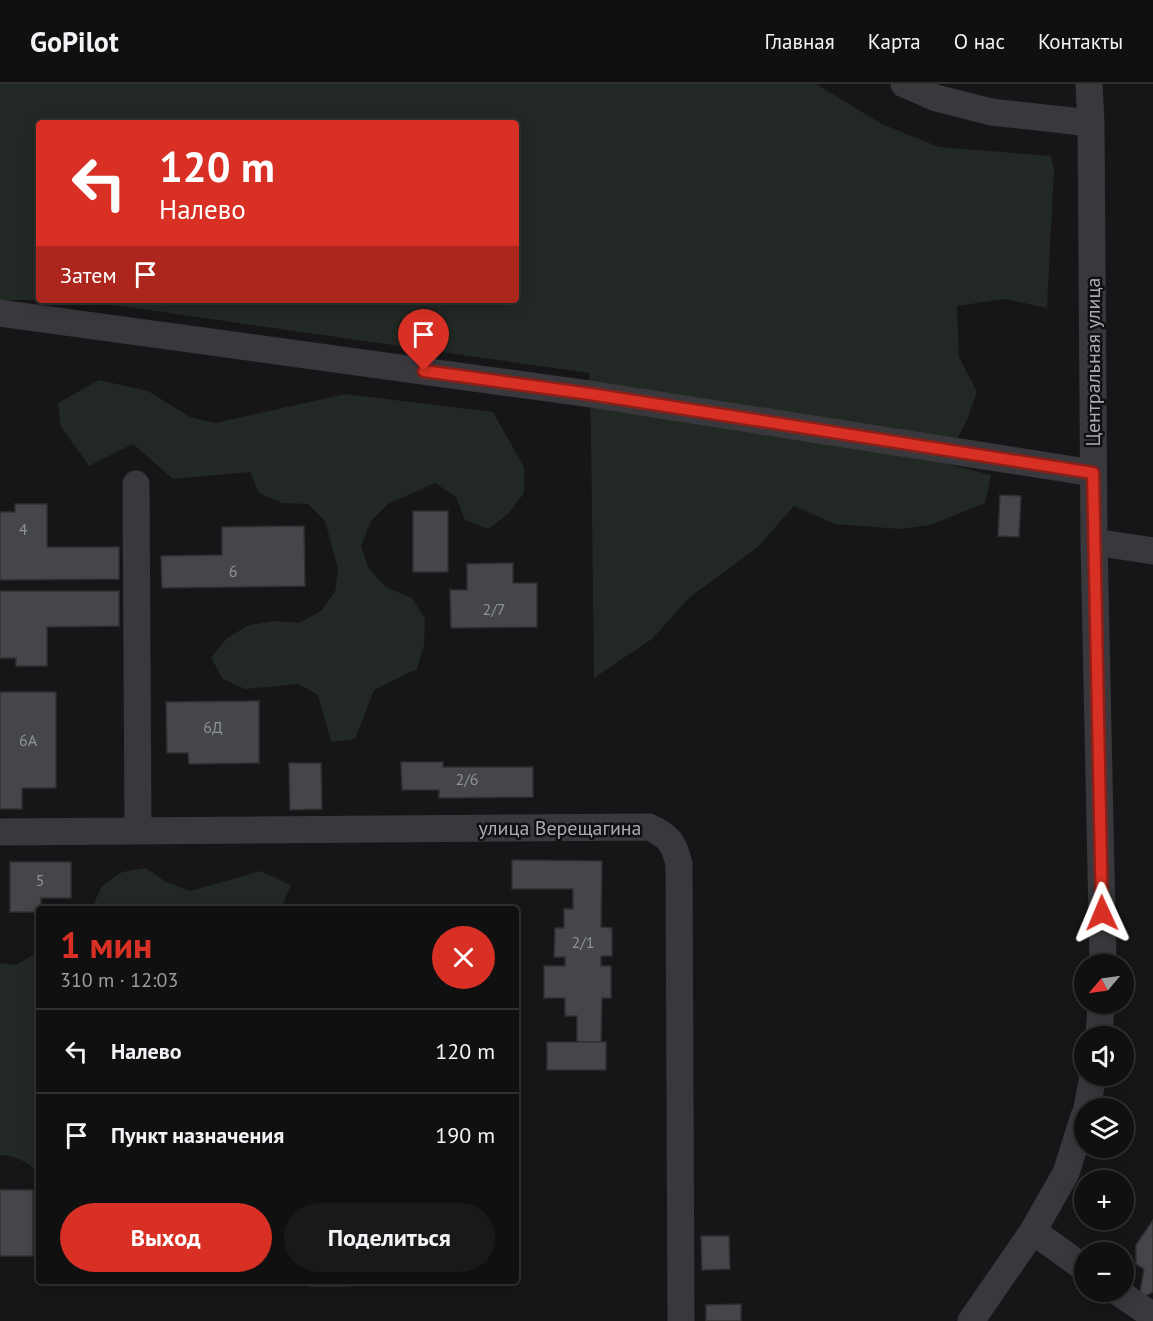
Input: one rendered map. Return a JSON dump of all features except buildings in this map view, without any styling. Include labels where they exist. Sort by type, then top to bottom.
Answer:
[{"type":"street","points":[[903,84],[936,98],[991,112],[1091,123]]},
{"type":"street","name":"Центральная улица","points":[[1089,84],[1094,542],[1103,954]]},
{"type":"street","points":[[0,313],[590,394],[1093,473]]},
{"type":"street","points":[[136,484],[138,831]]},
{"type":"street","points":[[1094,542],[1153,551]]},
{"type":"street","name":"улица Верещагина","points":[[0,832],[649,827],[660,832],[670,840],[679,864],[681,1321]]},
{"type":"street","points":[[971,1321],[1033,1231],[1066,1173],[1074,1148]]},
{"type":"street","points":[[1033,1231],[1074,1261]]},
{"type":"street","points":[[1133,1302],[1153,1316]]},
{"type":"shaded area","points":[[0,84],[816,84],[882,124],[939,147],[1051,156],[1054,169],[1047,308],[1005,299],[957,306],[959,357],[977,392],[967,420],[944,463],[991,475],[985,503],[930,525],[900,529],[835,524],[794,506],[758,547],[690,597],[652,639],[594,678],[589,373],[99,303],[519,303],[519,120],[36,120],[36,300],[0,300]]},
{"type":"shaded area","points":[[99,380],[148,391],[190,417],[215,423],[345,394],[493,412],[524,467],[524,493],[508,514],[488,529],[465,520],[456,497],[435,483],[388,504],[371,521],[361,546],[369,569],[386,587],[412,598],[425,619],[424,645],[417,669],[374,690],[355,739],[331,742],[318,695],[298,684],[245,689],[223,679],[211,658],[227,638],[249,625],[275,621],[299,623],[321,611],[335,592],[338,569],[325,521],[308,504],[282,503],[259,493],[250,472],[173,479],[133,444],[89,466],[61,427],[58,403]]},
{"type":"shaded area","points":[[146,868],[166,882],[190,891],[260,871],[291,885],[282,906],[92,906],[102,886],[122,872]]},
{"type":"shaded area","points":[[36,953],[36,1170],[21,1160],[0,1155],[0,963],[16,965]]},
{"type":"route","points":[[424,371],[590,394],[1093,473],[1102,913]]}]
